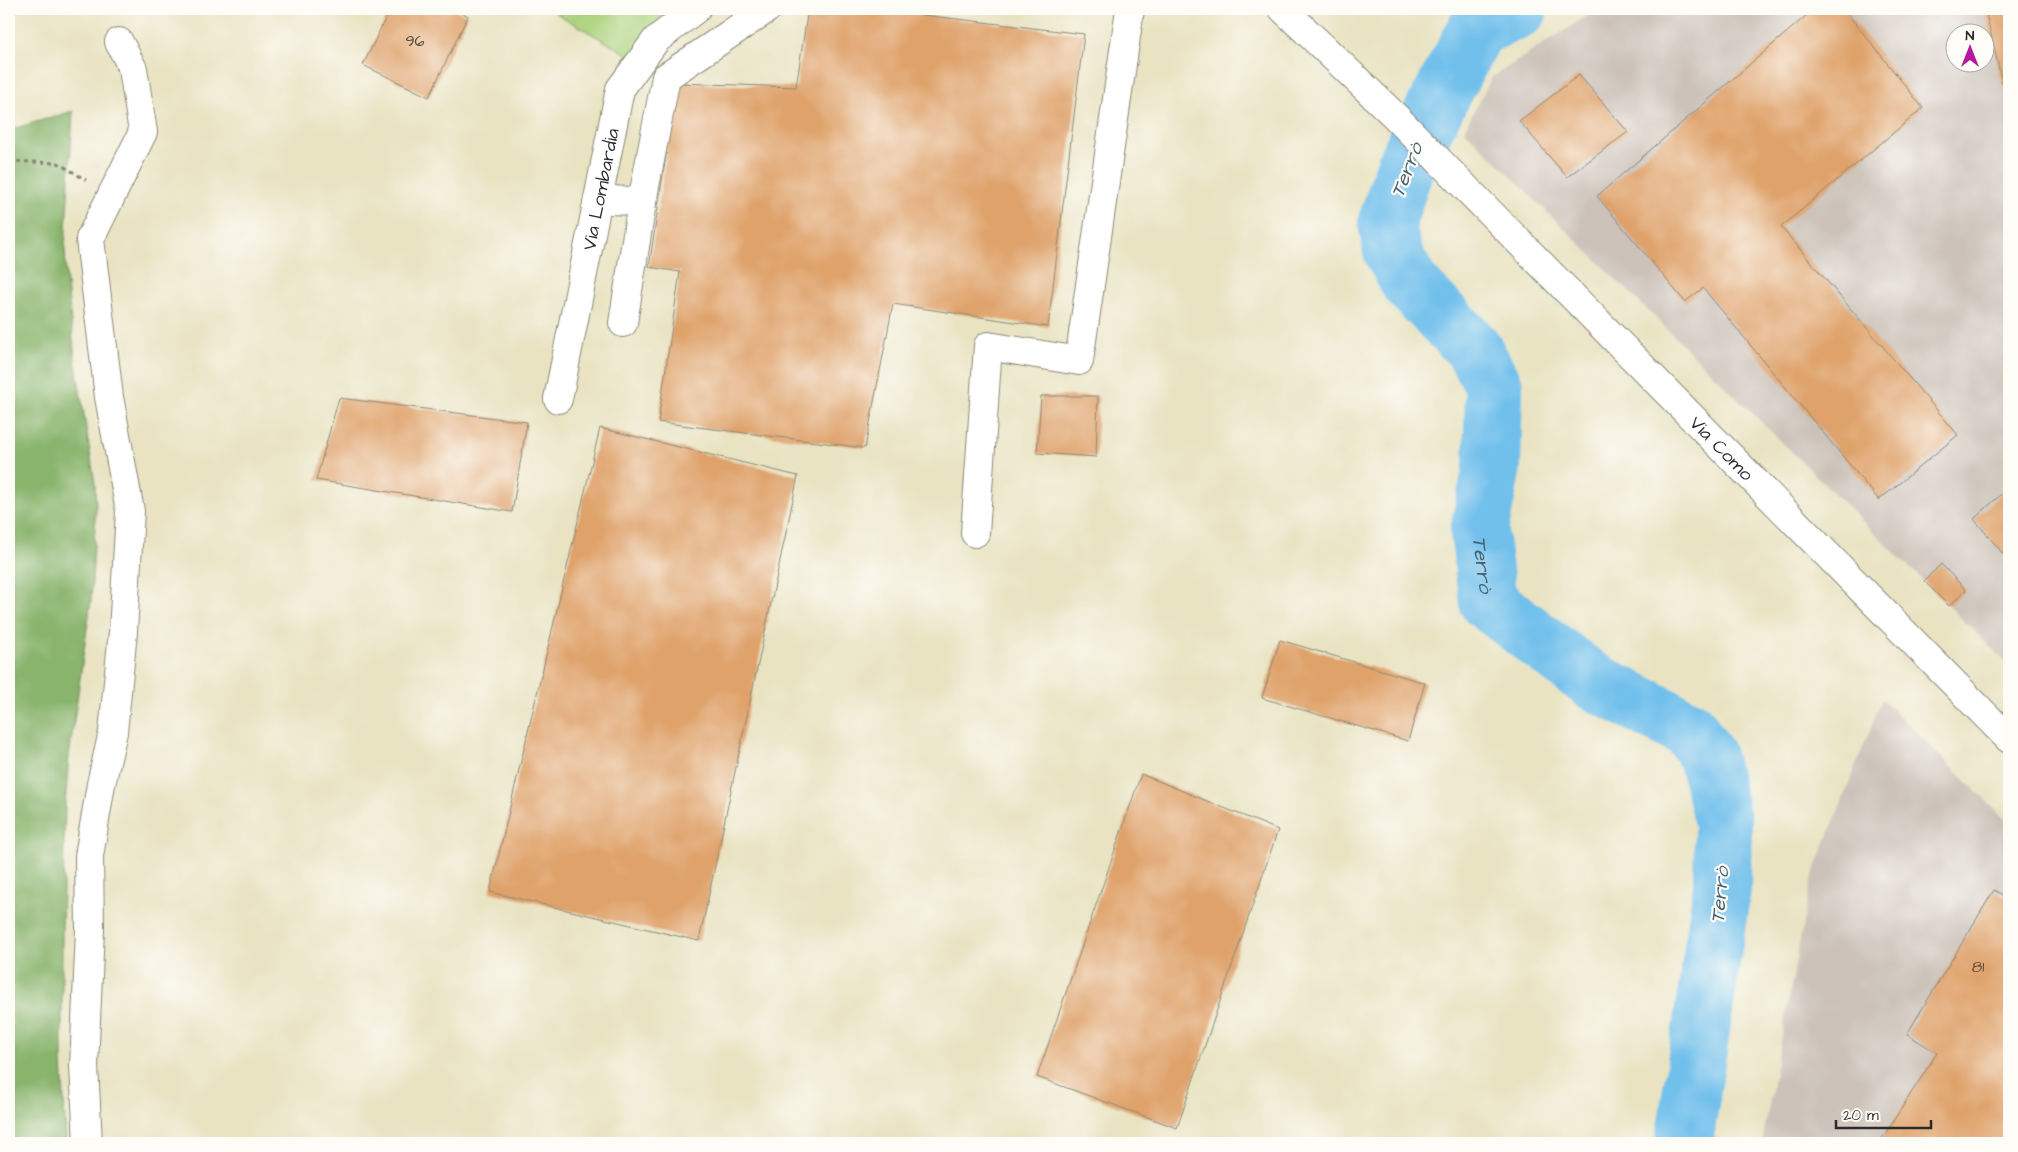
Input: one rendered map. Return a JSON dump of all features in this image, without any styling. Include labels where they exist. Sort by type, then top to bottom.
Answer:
[{"type":"main road","name":"Via Lombardia","points":[[558,399],[620,90],[656,40],[696,9]]},
{"type":"main road","points":[[623,323],[642,202],[666,77],[767,9]]},
{"type":"main road","points":[[975,533],[988,346],[1079,361],[1130,9]]},
{"type":"main road","name":"Via Como","points":[[1283,9],[1396,117],[2009,739]]},
{"type":"main road","points":[[88,1143],[84,1066],[90,930],[88,856],[113,732],[123,623],[130,511],[109,397],[90,239],[143,132],[133,69],[119,42]]},
{"type":"main road","points":[[598,199],[642,202]]},
{"type":"path","points":[[9,161],[58,163],[89,182]]},
{"type":"shaded area","points":[[1598,9],[2009,9],[2009,665],[1464,130],[1492,77]]},
{"type":"shaded area","points":[[1882,699],[2009,823],[2009,1143],[1762,1143],[1811,880]]},
{"type":"green space","points":[[549,9],[667,9],[632,57]]},
{"type":"green space","points":[[73,111],[65,248],[66,274],[75,359],[95,483],[96,509],[91,601],[69,756],[65,805],[62,1057],[66,1143],[9,1143],[9,130]]},
{"type":"building","points":[[390,9],[453,9],[468,16],[429,97],[363,65]]},
{"type":"building","points":[[808,9],[872,9],[1084,34],[1048,327],[893,304],[865,448],[658,422],[680,272],[649,267],[677,83],[796,87]]},
{"type":"building","points":[[1814,9],[1844,9],[1923,108],[1781,227],[1958,435],[1879,500],[1703,288],[1685,302],[1597,196]]},
{"type":"building","points":[[1985,9],[2009,9],[2009,91],[2002,82],[1996,56],[1996,22],[1988,22]]},
{"type":"building","points":[[1579,75],[1628,132],[1567,177],[1519,121]]},
{"type":"building","points":[[1041,396],[1098,396],[1096,457],[1037,453]]},
{"type":"building","points":[[339,398],[527,422],[512,512],[316,480]]},
{"type":"building","points":[[600,428],[798,476],[699,941],[490,892]]},
{"type":"building","points":[[2009,487],[2009,561],[1974,519]]},
{"type":"building","points":[[1941,564],[1966,590],[1949,606],[1924,581]]},
{"type":"building","points":[[1280,640],[1425,683],[1408,741],[1262,698]]},
{"type":"building","points":[[1141,774],[1278,830],[1177,1128],[1037,1077]]},
{"type":"building","points":[[1994,890],[2009,899],[2009,1143],[1879,1143],[1937,1053],[1907,1034]]},
{"type":"waterway","name":"Terrò","points":[[1519,9],[1477,28],[1407,161],[1387,222],[1392,251],[1410,284],[1473,348],[1494,386],[1492,467],[1479,531],[1488,602],[1591,680],[1690,730],[1707,756],[1723,823],[1722,889],[1684,1143]]}]
